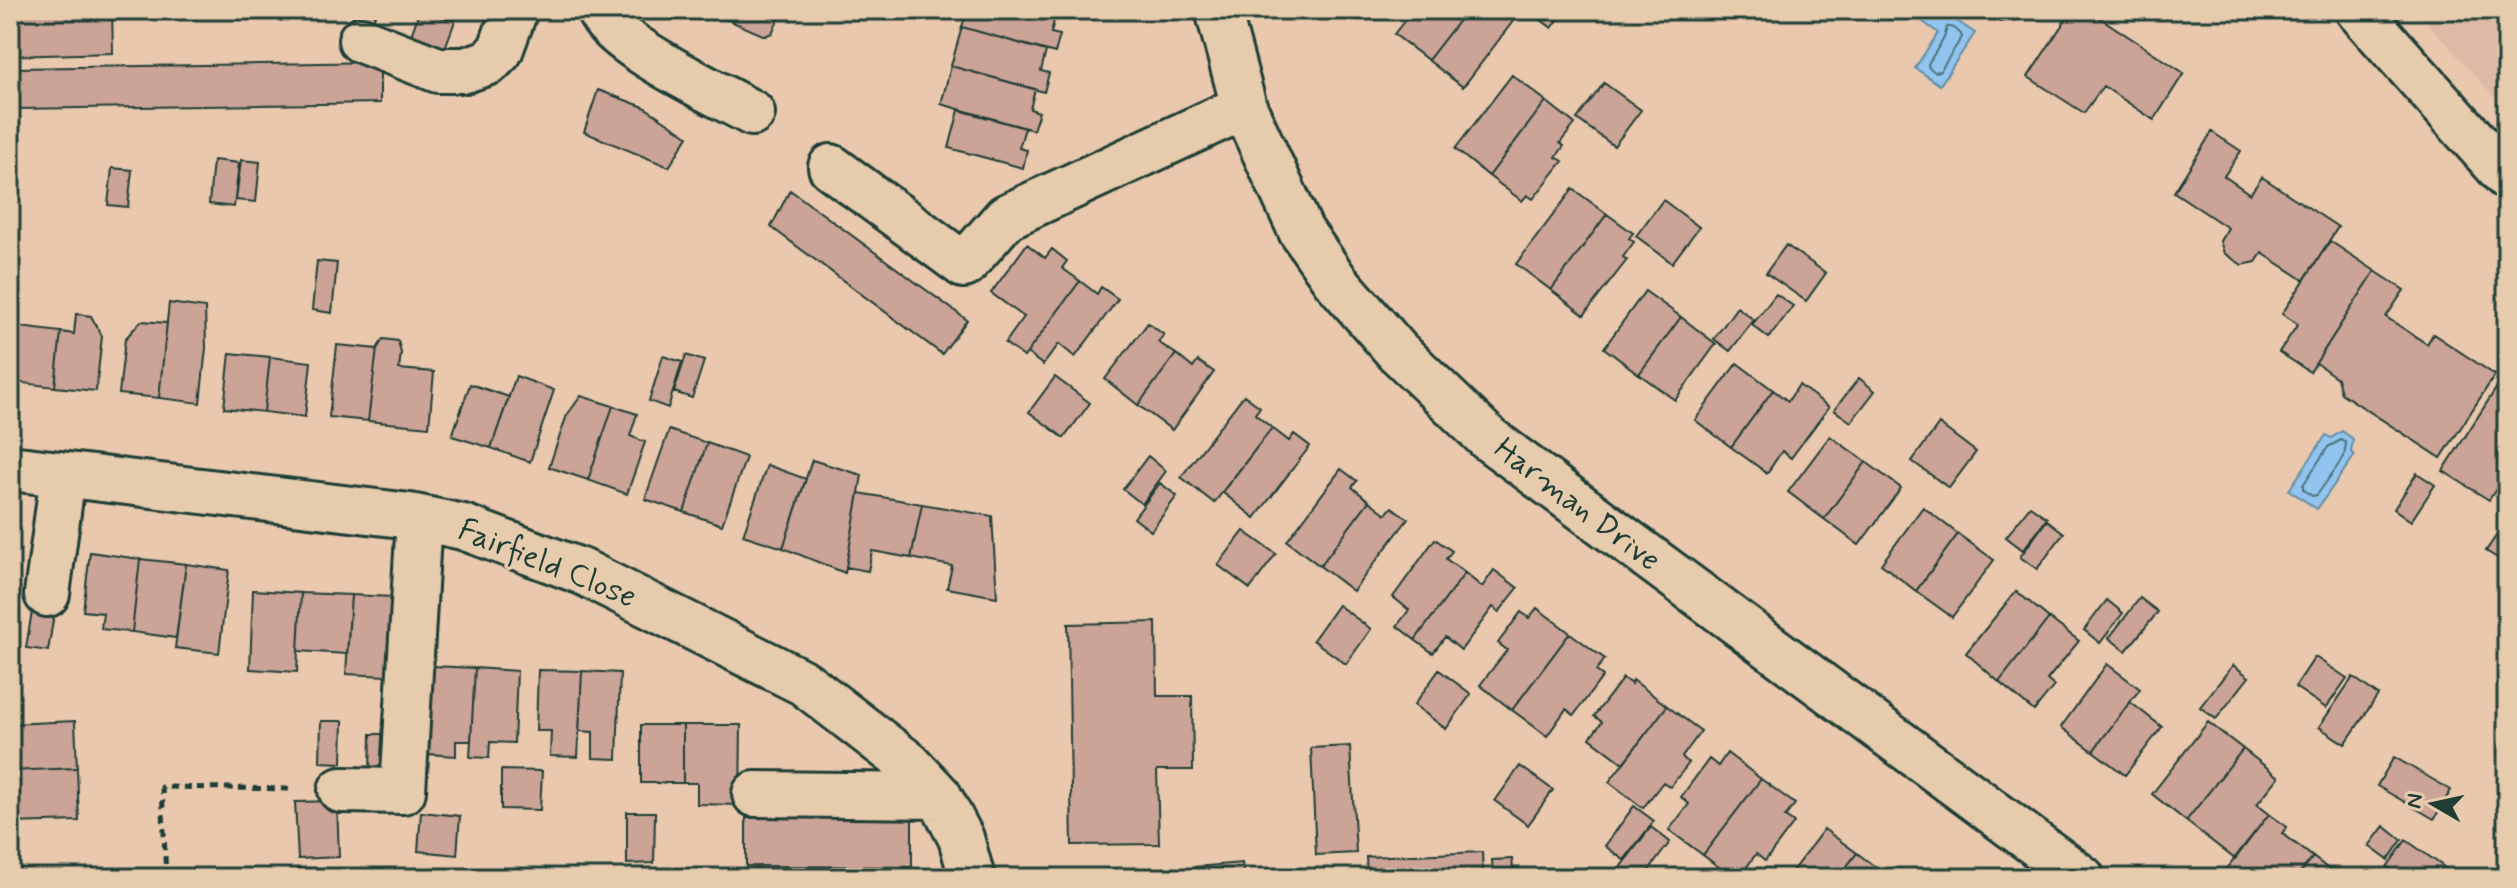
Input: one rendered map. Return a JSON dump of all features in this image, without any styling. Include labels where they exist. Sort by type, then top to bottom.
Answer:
[{"type":"street","points":[[361,40],[438,70],[465,70],[489,62],[500,51],[515,10]]},
{"type":"street","points":[[599,10],[602,19],[632,46],[752,113]]},
{"type":"street","name":"Harman Drive","points":[[1218,10],[1244,107],[1301,231],[1322,262],[1397,351],[1489,439],[2082,878]]},
{"type":"street","points":[[2358,10],[2507,177]]},
{"type":"street","points":[[831,167],[964,265],[1006,217],[1244,107]]},
{"type":"street","name":"Fairfield Close","points":[[10,468],[419,518],[463,527],[583,572],[804,683],[897,754],[939,796],[961,838],[972,878]]},
{"type":"street","points":[[47,594],[63,475]]},
{"type":"street","points":[[341,790],[403,791],[419,518]]},
{"type":"street","points":[[755,794],[939,796]]},
{"type":"path","points":[[166,878],[162,787],[341,790]]},
{"type":"shaded area","points":[[2416,10],[2507,10],[2507,111]]},
{"type":"water","points":[[1929,10],[1940,10],[1975,33],[1940,85],[1915,68],[1938,33],[1922,21]]},
{"type":"water","points":[[2342,431],[2353,439],[2351,452],[2355,455],[2317,509],[2289,490],[2326,435],[2331,438]]},
{"type":"building","points":[[10,10],[112,10],[113,53],[10,56]]},
{"type":"building","points":[[355,10],[377,10],[369,32],[350,24]]},
{"type":"building","points":[[420,10],[455,21],[442,56],[408,44]]},
{"type":"building","points":[[705,10],[780,10],[781,14],[772,33],[765,36]]},
{"type":"building","points":[[967,10],[1056,12],[1051,33],[1060,35],[1055,53],[962,27]]},
{"type":"building","points":[[1413,10],[1467,10],[1428,60],[1394,34]]},
{"type":"building","points":[[1467,10],[1520,12],[1463,87],[1428,60]]},
{"type":"building","points":[[1528,10],[1565,10],[1552,28]]},
{"type":"building","points":[[1987,10],[2021,10],[2015,20],[1999,22],[1988,15]]},
{"type":"building","points":[[2072,10],[2088,10],[2184,73],[2154,120],[2103,86],[2084,113],[2028,77]]},
{"type":"building","points":[[962,27],[1046,51],[1041,71],[1049,73],[1044,92],[951,66]]},
{"type":"building","points":[[380,62],[380,103],[18,109],[17,68]]},
{"type":"building","points":[[951,66],[1035,89],[1030,109],[1039,112],[1033,130],[941,104]]},
{"type":"building","points":[[1512,75],[1546,101],[1489,176],[1455,149]]},
{"type":"building","points":[[1604,83],[1641,110],[1614,146],[1577,119]]},
{"type":"building","points":[[598,90],[644,107],[688,136],[669,167],[584,132]]},
{"type":"building","points":[[1546,101],[1575,124],[1560,143],[1564,146],[1556,157],[1563,161],[1533,199],[1527,195],[1522,201],[1489,176]]},
{"type":"building","points":[[959,110],[1025,128],[1019,148],[1027,150],[1023,168],[949,148]]},
{"type":"building","points":[[2212,132],[2241,151],[2224,176],[2250,194],[2262,177],[2338,227],[2304,280],[2262,253],[2256,262],[2242,265],[2224,253],[2220,241],[2228,228],[2174,192]]},
{"type":"building","points":[[213,160],[239,163],[234,207],[209,204]]},
{"type":"building","points":[[241,160],[260,162],[256,202],[236,200]]},
{"type":"building","points":[[112,168],[132,170],[128,207],[108,205]]},
{"type":"building","points":[[1573,189],[1607,214],[1551,290],[1516,264]]},
{"type":"building","points":[[790,190],[967,320],[942,354],[771,227]]},
{"type":"building","points":[[1663,200],[1699,227],[1672,263],[1636,236]]},
{"type":"building","points":[[1607,214],[1633,233],[1629,238],[1634,242],[1623,257],[1627,260],[1584,315],[1551,290]]},
{"type":"building","points":[[2330,241],[2375,271],[2310,372],[2279,352],[2298,324],[2282,314]]},
{"type":"building","points":[[1027,244],[1045,258],[1052,249],[1067,261],[1062,268],[1080,281],[1024,357],[1005,343],[1024,317],[991,293]]},
{"type":"building","points":[[1786,245],[1826,273],[1806,301],[1766,273]]},
{"type":"building","points":[[317,261],[337,263],[332,313],[312,310]]},
{"type":"building","points":[[2375,271],[2404,290],[2386,317],[2427,344],[2433,334],[2495,375],[2441,458],[2341,393],[2337,378],[2316,363]]},
{"type":"building","points":[[1080,281],[1097,294],[1101,287],[1118,299],[1075,357],[1059,344],[1043,365],[1027,353]]},
{"type":"building","points":[[1645,291],[1681,317],[1639,374],[1604,348]]},
{"type":"building","points":[[1776,294],[1793,306],[1769,338],[1752,325]]},
{"type":"building","points":[[169,303],[205,308],[206,348],[200,403],[159,398]]},
{"type":"building","points":[[1737,307],[1754,320],[1730,351],[1714,339]]},
{"type":"building","points":[[76,314],[91,316],[102,336],[96,391],[55,387],[61,332],[74,334]]},
{"type":"building","points":[[1681,317],[1716,344],[1675,400],[1639,374]]},
{"type":"building","points":[[141,321],[167,323],[159,398],[119,394],[125,339]]},
{"type":"building","points":[[1148,323],[1164,335],[1158,342],[1176,354],[1138,405],[1105,379]]},
{"type":"building","points":[[20,327],[61,332],[55,387],[14,382]]},
{"type":"building","points":[[383,339],[398,341],[401,353],[399,369],[434,372],[429,427],[368,421],[377,349]]},
{"type":"building","points":[[337,345],[377,349],[368,421],[329,417]]},
{"type":"building","points":[[230,353],[270,357],[264,412],[224,408]]},
{"type":"building","points":[[1176,354],[1193,368],[1198,361],[1214,372],[1172,430],[1138,405]]},
{"type":"building","points":[[686,355],[704,361],[692,398],[674,392]]},
{"type":"building","points":[[663,356],[682,362],[668,408],[649,401]]},
{"type":"building","points":[[270,357],[311,362],[305,417],[264,412]]},
{"type":"building","points":[[1737,363],[1773,390],[1731,447],[1695,420]]},
{"type":"building","points":[[516,376],[554,390],[530,462],[491,448]]},
{"type":"building","points":[[1055,377],[1090,403],[1064,438],[1029,412]]},
{"type":"building","points":[[1859,378],[1875,391],[1851,422],[1834,410]]},
{"type":"building","points":[[470,384],[509,397],[491,448],[452,436]]},
{"type":"building","points":[[1799,385],[1829,407],[1791,458],[1782,451],[1767,473],[1731,447],[1773,390],[1788,401]]},
{"type":"building","points":[[2497,387],[2507,394],[2507,472],[2489,500],[2443,471]]},
{"type":"building","points":[[1244,395],[1260,407],[1255,414],[1272,428],[1214,503],[1181,477]]},
{"type":"building","points":[[581,396],[613,406],[588,480],[549,467],[567,415]]},
{"type":"building","points":[[613,406],[637,414],[630,436],[645,442],[627,494],[588,480]]},
{"type":"building","points":[[1939,424],[1976,452],[1949,488],[1912,461]]},
{"type":"building","points":[[1272,428],[1289,441],[1294,434],[1310,446],[1255,518],[1222,492]]},
{"type":"building","points":[[669,430],[707,443],[684,512],[645,499]]},
{"type":"building","points":[[1830,436],[1866,462],[1824,519],[1788,492]]},
{"type":"building","points":[[707,443],[746,457],[722,525],[684,512]]},
{"type":"building","points":[[1148,456],[1166,471],[1142,504],[1123,489]]},
{"type":"building","points":[[812,460],[862,475],[845,573],[783,548]]},
{"type":"building","points":[[1866,462],[1901,488],[1859,545],[1824,519]]},
{"type":"building","points":[[767,465],[806,479],[783,548],[743,535]]},
{"type":"building","points":[[1341,469],[1357,481],[1352,487],[1369,501],[1320,566],[1287,541]]},
{"type":"building","points":[[2417,473],[2435,485],[2411,521],[2394,509]]},
{"type":"building","points":[[1160,483],[1177,496],[1151,531],[1134,518]]},
{"type":"building","points":[[859,493],[922,504],[911,558],[872,551],[868,571],[846,567]]},
{"type":"building","points":[[1369,501],[1386,514],[1392,507],[1408,519],[1353,591],[1320,566]]},
{"type":"building","points":[[922,504],[992,516],[997,597],[947,588],[952,566],[911,558]]},
{"type":"building","points":[[2030,506],[2047,518],[2023,550],[2006,537]]},
{"type":"building","points":[[1923,507],[1958,534],[1916,591],[1881,564]]},
{"type":"building","points":[[2047,520],[2064,533],[2037,569],[2020,557]]},
{"type":"building","points":[[2507,520],[2507,564],[2486,551]]},
{"type":"building","points":[[1244,531],[1276,554],[1250,589],[1218,565]]},
{"type":"building","points":[[1958,534],[1994,560],[1952,617],[1916,591]]},
{"type":"building","points":[[1435,539],[1452,551],[1446,559],[1465,573],[1415,640],[1397,626],[1409,610],[1393,597]]},
{"type":"building","points":[[90,552],[140,559],[132,632],[101,629],[103,613],[83,611]]},
{"type":"building","points":[[140,559],[186,564],[176,638],[132,632]]},
{"type":"building","points":[[186,564],[229,570],[219,653],[175,648]]},
{"type":"building","points":[[1494,570],[1518,588],[1499,612],[1493,607],[1461,650],[1445,637],[1433,653],[1415,640],[1465,573],[1482,587]]},
{"type":"building","points":[[253,590],[301,593],[297,672],[250,669]]},
{"type":"building","points":[[2016,591],[2049,618],[1999,682],[1966,653]]},
{"type":"building","points":[[301,593],[351,595],[347,654],[298,651]]},
{"type":"building","points":[[351,595],[392,597],[388,676],[346,674]]},
{"type":"building","points":[[2140,598],[2158,612],[2126,651],[2109,638]]},
{"type":"building","points":[[2107,600],[2123,613],[2100,643],[2084,630]]},
{"type":"building","points":[[33,605],[55,608],[48,651],[26,648]]},
{"type":"building","points":[[1338,605],[1371,629],[1346,664],[1313,640]]},
{"type":"building","points":[[1537,608],[1570,633],[1512,710],[1480,685],[1507,650],[1498,643],[1521,612],[1529,618]]},
{"type":"building","points":[[2049,618],[2079,641],[2047,680],[2054,686],[2034,711],[1999,682]]},
{"type":"building","points":[[1156,622],[1157,696],[1192,696],[1193,770],[1157,770],[1159,844],[1072,845],[1068,624]]},
{"type":"building","points":[[1570,633],[1605,659],[1596,671],[1603,676],[1574,715],[1566,709],[1547,736],[1512,710]]},
{"type":"building","points":[[2315,657],[2347,678],[2326,708],[2295,687]]},
{"type":"building","points":[[2107,664],[2140,689],[2093,751],[2061,727]]},
{"type":"building","points":[[2233,665],[2249,677],[2216,719],[2200,707]]},
{"type":"building","points":[[432,666],[475,668],[471,741],[456,741],[456,756],[428,754]]},
{"type":"building","points":[[475,668],[517,671],[514,743],[490,742],[489,758],[470,757]]},
{"type":"building","points":[[538,670],[582,671],[578,757],[550,756],[551,731],[536,731]]},
{"type":"building","points":[[1439,670],[1471,694],[1446,729],[1414,705]]},
{"type":"building","points":[[582,671],[620,673],[617,759],[593,758],[593,732],[579,731]]},
{"type":"building","points":[[2353,677],[2378,695],[2345,744],[2319,727]]},
{"type":"building","points":[[1623,678],[1631,684],[1633,680],[1667,706],[1623,763],[1590,738],[1602,722],[1594,716]]},
{"type":"building","points":[[2130,702],[2162,727],[2125,775],[2093,751]]},
{"type":"building","points":[[1667,706],[1701,731],[1682,757],[1689,763],[1670,787],[1663,782],[1643,808],[1609,782]]},
{"type":"building","points":[[75,721],[77,768],[10,771],[10,724]]},
{"type":"building","points":[[321,721],[343,721],[342,763],[320,762]]},
{"type":"building","points":[[2208,722],[2243,749],[2186,821],[2152,794]]},
{"type":"building","points":[[641,725],[683,725],[683,783],[641,783]]},
{"type":"building","points":[[683,725],[741,725],[740,805],[697,804],[697,783],[683,783]]},
{"type":"building","points":[[371,734],[391,734],[389,774],[370,774]]},
{"type":"building","points":[[1350,746],[1356,853],[1316,855],[1311,748]]},
{"type":"building","points":[[2243,749],[2279,777],[2257,804],[2269,814],[2235,859],[2186,821]]},
{"type":"building","points":[[1727,753],[1761,779],[1703,855],[1669,830],[1689,804],[1681,797],[1709,759],[1718,766]]},
{"type":"building","points":[[2394,757],[2451,790],[2434,819],[2377,786]]},
{"type":"building","points":[[1520,766],[1553,790],[1528,825],[1495,801]]},
{"type":"building","points":[[77,768],[79,821],[10,823],[10,771]]},
{"type":"building","points":[[501,770],[542,771],[540,810],[501,809]]},
{"type":"building","points":[[1761,779],[1795,804],[1785,817],[1794,823],[1765,861],[1756,854],[1739,878],[1733,878],[1703,855]]},
{"type":"building","points":[[337,801],[339,857],[298,859],[295,802]]},
{"type":"building","points":[[1634,806],[1654,821],[1624,860],[1605,846]]},
{"type":"building","points":[[421,812],[460,816],[457,855],[418,851]]},
{"type":"building","points":[[627,812],[655,812],[654,863],[627,864]]},
{"type":"building","points":[[2269,814],[2287,827],[2282,833],[2313,857],[2296,878],[2219,878]]},
{"type":"building","points":[[746,818],[912,818],[912,867],[746,866]]},
{"type":"building","points":[[2384,826],[2402,840],[2388,860],[2369,846]]},
{"type":"building","points":[[1651,827],[1670,842],[1643,878],[1619,878],[1615,874]]},
{"type":"building","points":[[1824,829],[1857,853],[1838,878],[1787,878]]},
{"type":"building","points":[[2406,840],[2451,872],[2447,878],[2403,878],[2387,867]]},
{"type":"building","points":[[1482,852],[1483,878],[1367,878],[1366,857]]},
{"type":"building","points":[[1857,853],[1890,878],[1838,878]]},
{"type":"building","points":[[2313,857],[2340,878],[2296,878]]},
{"type":"building","points":[[1512,859],[1514,878],[1493,878],[1492,860]]},
{"type":"building","points":[[1242,863],[1244,878],[1196,878],[1195,867]]},
{"type":"building","points":[[325,868],[325,878],[297,878],[297,869]]}]
